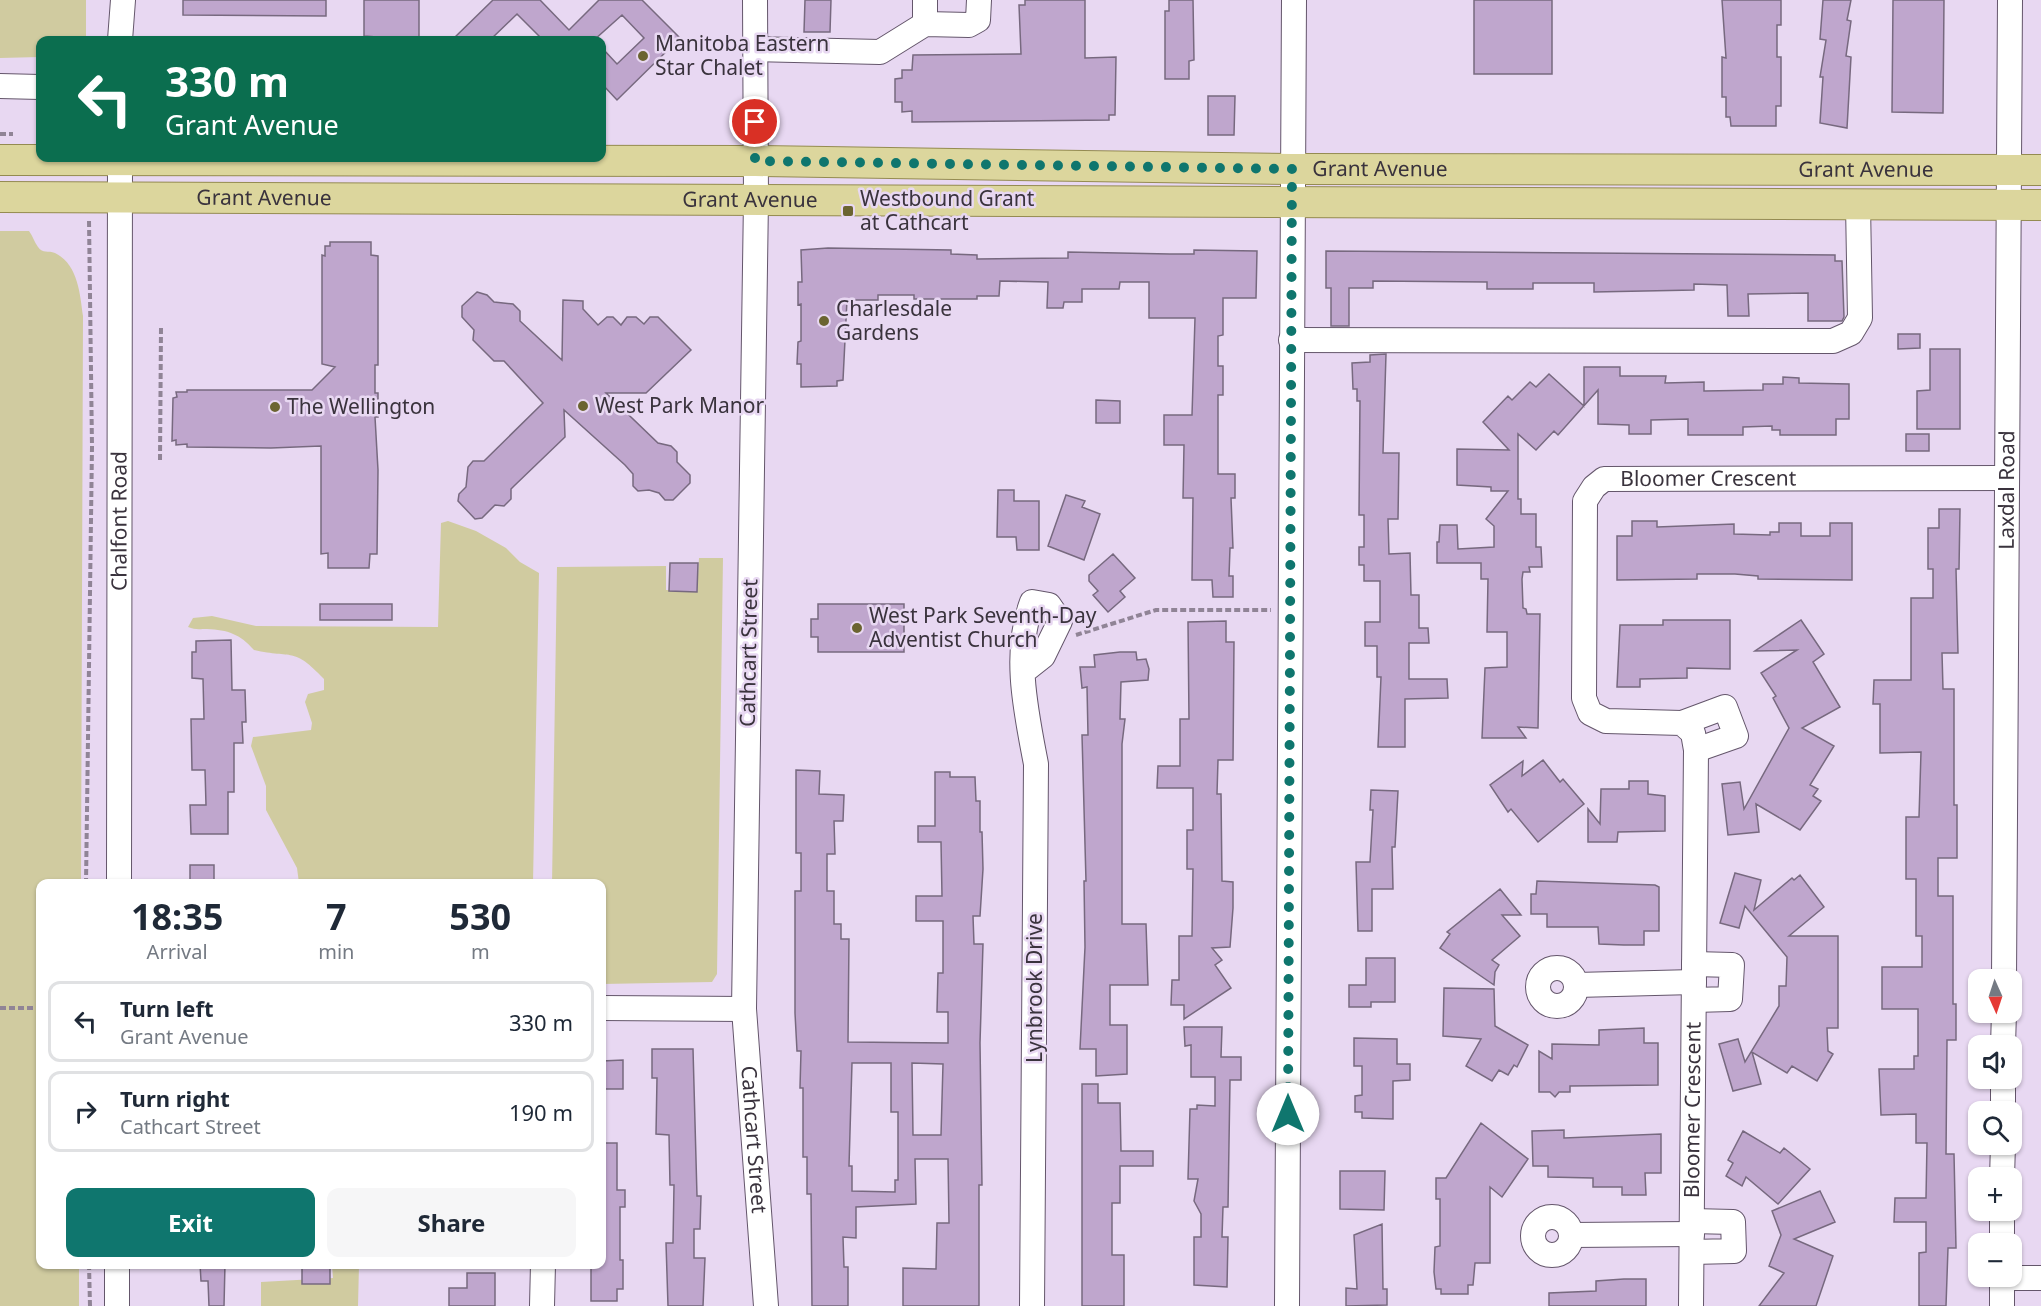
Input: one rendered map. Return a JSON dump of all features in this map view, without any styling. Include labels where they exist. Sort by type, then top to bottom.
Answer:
[{"type":"main road","name":"Grant Avenue","points":[[0,160],[36,160]]},
{"type":"main road","name":"Grant Avenue","points":[[606,161],[1292,169],[2041,170]]},
{"type":"main road","points":[[1679,204],[1682,169]]},
{"type":"main road","name":"Grant Avenue","points":[[0,197],[2041,204]]},
{"type":"street","points":[[120,36],[123,0]]},
{"type":"street","name":"Cathcart Street","points":[[755,0],[756,199],[744,1009],[766,1306]]},
{"type":"street","points":[[926,0],[926,24]]},
{"type":"street","points":[[755,49],[880,52],[926,24],[969,25],[978,20],[979,0]]},
{"type":"street","points":[[1287,1306],[1294,0]]},
{"type":"street","name":"Laxdal Road","points":[[2004,969],[2007,170],[2010,0]]},
{"type":"street","points":[[0,87],[36,87]]},
{"type":"street","name":"Chalfont Road","points":[[119,879],[120,162]]},
{"type":"street","points":[[1291,340],[1833,341],[1851,333],[1860,318],[1858,204]]},
{"type":"street","name":"Bloomer Crescent","points":[[1696,750],[1736,736],[1725,707],[1682,723],[1606,722],[1590,713],[1584,698],[1585,501],[1594,487],[1604,479],[2006,478]]},
{"type":"street","name":"Lynbrook Drive","points":[[1024,671],[1043,656],[1060,621],[1049,605],[1032,602],[1024,622],[1023,696],[1036,764],[1032,1306]]},
{"type":"street","name":"Bloomer Crescent","points":[[1682,723],[1693,733],[1696,750],[1691,1306]]},
{"type":"street","points":[[1576,985],[1694,982]]},
{"type":"street","points":[[606,1008],[744,1009]]},
{"type":"street","points":[[1571,1235],[1692,1236]]},
{"type":"street","points":[[117,1269],[117,1306]]},
{"type":"street","points":[[542,1306],[543,1269]]},
{"type":"street","points":[[2022,1278],[2041,1278]]},
{"type":"street","points":[[2002,1287],[2002,1306]]},
{"type":"path","points":[[86,879],[92,447],[89,216]]},
{"type":"path","points":[[160,460],[161,328]]},
{"type":"path","points":[[1049,643],[1156,610],[1290,610]]},
{"type":"path","points":[[0,1008],[36,1008]]},
{"type":"path","points":[[89,1269],[90,1306]]},
{"type":"shaded area","points":[[0,0],[86,0],[86,36],[36,36],[36,57],[0,58]]},
{"type":"shaded area","points":[[0,231],[29,231],[40,249],[55,253],[69,264],[81,298],[83,316],[81,879],[36,879],[36,1269],[79,1269],[79,1306],[0,1306]]},
{"type":"shaded area","points":[[448,521],[476,531],[506,548],[520,562],[539,573],[533,879],[298,879],[297,868],[266,810],[266,786],[251,746],[253,737],[311,730],[312,723],[305,702],[308,694],[324,690],[324,679],[299,658],[254,650],[244,640],[227,632],[188,627],[193,618],[212,616],[256,626],[438,627],[441,523]]},
{"type":"shaded area","points":[[699,558],[723,558],[717,974],[712,982],[606,984],[606,879],[552,879],[557,567],[666,566],[666,590],[697,591]]},
{"type":"shaded area","points":[[332,1269],[359,1269],[358,1306],[261,1306],[261,1282],[333,1278]]},
{"type":"building","points":[[183,0],[326,0],[326,16],[183,15]]},
{"type":"building","points":[[364,0],[419,0],[419,36],[364,36]]},
{"type":"building","name":"Manitoba Eastern Star Chalet","points":[[493,0],[540,0],[569,30],[599,0],[642,0],[680,38],[617,100],[606,88],[606,52],[617,64],[644,38],[622,15],[598,36],[539,36],[517,14],[494,36],[456,36]]},
{"type":"building","points":[[805,0],[831,0],[830,32],[804,32]]},
{"type":"building","points":[[1025,0],[1085,0],[1085,58],[1116,57],[1115,115],[1109,115],[1109,120],[912,122],[912,111],[902,112],[902,102],[895,102],[895,79],[902,78],[902,70],[912,70],[913,55],[1021,54],[1019,5],[1025,5]]},
{"type":"building","points":[[1169,0],[1193,0],[1194,60],[1189,61],[1189,79],[1165,79],[1165,11],[1169,11]]},
{"type":"building","points":[[1474,0],[1552,0],[1552,74],[1474,74]]},
{"type":"building","points":[[1722,0],[1781,0],[1781,25],[1777,25],[1777,57],[1781,57],[1781,106],[1776,106],[1776,126],[1731,126],[1730,117],[1726,117],[1726,97],[1722,97],[1722,57],[1726,58]]},
{"type":"building","points":[[1823,0],[1851,0],[1847,20],[1851,21],[1846,56],[1851,57],[1847,128],[1820,123],[1823,77],[1820,77],[1826,40],[1820,39]]},
{"type":"building","points":[[1893,0],[1944,0],[1943,113],[1892,112]]},
{"type":"building","points":[[1208,96],[1235,96],[1234,135],[1208,135]]},
{"type":"building","name":"The Wellington","points":[[330,242],[371,242],[371,255],[378,256],[378,365],[375,365],[375,393],[378,393],[378,417],[375,417],[378,470],[377,554],[370,554],[369,568],[328,568],[328,553],[321,554],[321,446],[187,447],[187,444],[176,445],[176,440],[172,441],[173,398],[177,397],[176,392],[187,392],[187,390],[312,390],[335,367],[322,364],[322,255],[325,256],[325,246],[330,246]]},
{"type":"building","points":[[828,248],[951,250],[951,254],[977,255],[977,259],[1068,258],[1068,252],[1194,254],[1194,250],[1257,251],[1256,298],[1223,298],[1223,335],[1218,336],[1218,366],[1223,366],[1223,395],[1218,395],[1218,474],[1235,474],[1235,498],[1231,498],[1233,548],[1230,548],[1229,576],[1233,576],[1233,597],[1213,597],[1212,580],[1192,580],[1193,498],[1183,498],[1184,445],[1164,445],[1164,415],[1192,415],[1195,318],[1149,318],[1149,282],[1120,282],[1119,289],[1082,289],[1082,302],[1064,302],[1063,308],[1047,308],[1048,282],[1000,281],[999,296],[977,296],[977,299],[914,299],[914,295],[878,295],[878,300],[847,300],[843,380],[837,381],[837,386],[801,387],[801,364],[797,364],[798,342],[801,341],[801,304],[798,305],[798,282],[802,282],[801,250]]},
{"type":"building","points":[[1326,251],[1835,255],[1835,261],[1842,261],[1844,317],[1842,321],[1808,321],[1808,293],[1748,294],[1749,316],[1728,316],[1727,285],[1694,284],[1694,290],[1594,292],[1594,283],[1533,283],[1533,289],[1487,289],[1487,282],[1373,281],[1373,288],[1349,288],[1349,326],[1331,326],[1331,288],[1326,288]]},
{"type":"building","name":"West Park Manor","points":[[477,292],[487,295],[494,302],[513,304],[520,311],[520,321],[562,360],[563,300],[583,301],[583,309],[598,325],[607,317],[613,317],[621,325],[627,317],[636,317],[644,324],[650,317],[658,317],[691,350],[646,393],[606,393],[658,443],[671,446],[677,452],[677,462],[690,475],[690,483],[673,500],[665,500],[659,493],[649,490],[638,491],[633,486],[633,474],[625,465],[564,410],[565,437],[511,489],[511,499],[504,506],[495,505],[482,518],[475,519],[458,501],[459,494],[466,487],[468,467],[473,461],[484,461],[543,403],[504,361],[494,361],[473,340],[474,330],[462,317],[462,306]]},
{"type":"building","points":[[1898,334],[1920,334],[1920,348],[1898,349]]},
{"type":"building","points":[[1930,349],[1960,349],[1960,429],[1917,429],[1917,391],[1930,390]]},
{"type":"building","points":[[1386,354],[1383,453],[1399,453],[1398,519],[1388,519],[1389,554],[1410,553],[1411,595],[1419,595],[1419,628],[1428,628],[1429,643],[1409,643],[1409,679],[1447,679],[1448,698],[1405,699],[1405,747],[1378,747],[1381,677],[1377,677],[1377,646],[1365,646],[1365,622],[1380,622],[1380,581],[1364,581],[1364,565],[1359,565],[1359,547],[1364,547],[1364,515],[1359,515],[1360,401],[1357,401],[1357,389],[1353,389],[1352,363],[1370,362],[1370,355]]},
{"type":"building","points":[[1584,367],[1620,367],[1620,376],[1666,376],[1665,383],[1704,382],[1704,391],[1763,390],[1763,384],[1783,384],[1783,377],[1799,378],[1799,383],[1849,384],[1849,419],[1836,419],[1836,435],[1780,435],[1780,430],[1772,430],[1772,426],[1743,427],[1743,435],[1688,435],[1688,419],[1651,420],[1651,434],[1629,434],[1629,425],[1598,424],[1598,390],[1584,406]]},
{"type":"building","points":[[1549,374],[1584,406],[1558,435],[1554,431],[1536,450],[1518,434],[1518,499],[1521,499],[1521,514],[1536,514],[1536,547],[1541,547],[1542,567],[1529,567],[1530,572],[1523,572],[1522,579],[1523,608],[1526,609],[1527,614],[1540,614],[1538,728],[1518,727],[1526,738],[1482,738],[1485,668],[1507,667],[1507,632],[1487,632],[1488,579],[1481,579],[1481,563],[1437,563],[1437,542],[1439,542],[1440,525],[1457,525],[1458,549],[1494,547],[1494,526],[1486,519],[1508,491],[1491,491],[1491,487],[1457,485],[1457,449],[1509,450],[1483,422],[1508,396],[1512,400],[1530,382],[1536,387]]},
{"type":"building","points":[[1096,400],[1120,401],[1120,423],[1096,423]]},
{"type":"building","points":[[1906,434],[1929,434],[1929,451],[1906,451]]},
{"type":"building","points":[[998,490],[1014,490],[1014,501],[1039,501],[1039,550],[1017,550],[1016,537],[997,537]]},
{"type":"building","points":[[1066,495],[1085,501],[1082,507],[1100,514],[1084,560],[1048,546]]},
{"type":"building","points":[[1939,509],[1960,509],[1959,569],[1956,569],[1958,653],[1942,653],[1943,689],[1954,689],[1954,805],[1957,805],[1957,858],[1938,858],[1938,896],[1953,896],[1953,1004],[1956,1004],[1956,1040],[1947,1040],[1946,1154],[1954,1154],[1956,1248],[1948,1248],[1946,1306],[1919,1306],[1919,1253],[1926,1252],[1926,1222],[1894,1222],[1895,1198],[1926,1198],[1927,1143],[1916,1143],[1916,1114],[1881,1115],[1879,1069],[1914,1069],[1914,1056],[1918,1056],[1918,1009],[1882,1009],[1882,967],[1922,967],[1922,936],[1916,936],[1916,879],[1906,879],[1906,817],[1919,817],[1921,752],[1880,753],[1880,704],[1873,704],[1874,680],[1911,680],[1911,598],[1933,598],[1933,569],[1928,569],[1928,528],[1939,528]]},
{"type":"building","points":[[1632,521],[1657,521],[1657,527],[1734,524],[1734,534],[1770,535],[1770,532],[1779,532],[1779,523],[1801,523],[1801,536],[1830,536],[1830,523],[1852,523],[1852,580],[1758,579],[1758,576],[1735,574],[1697,574],[1697,579],[1617,580],[1617,536],[1632,536]]},
{"type":"building","points":[[1113,554],[1135,578],[1120,591],[1125,597],[1108,612],[1093,595],[1098,591],[1089,581],[1089,575]]},
{"type":"building","points":[[670,563],[698,563],[697,592],[669,591]]},
{"type":"building","points":[[320,604],[392,604],[392,620],[320,620]]},
{"type":"building","name":"West Park Seventh-Day Adventist Church","points":[[818,604],[904,604],[904,652],[818,652],[818,637],[811,637],[811,619],[818,619]]},
{"type":"building","points":[[1663,620],[1730,620],[1730,669],[1687,668],[1687,678],[1640,679],[1640,687],[1617,687],[1620,625],[1663,625]]},
{"type":"building","points":[[1801,620],[1824,654],[1813,662],[1840,707],[1802,728],[1834,746],[1810,785],[1818,789],[1813,796],[1821,801],[1800,830],[1756,804],[1759,832],[1728,835],[1722,784],[1740,782],[1744,809],[1789,728],[1773,698],[1776,696],[1761,673],[1797,650],[1755,651]]},
{"type":"building","points":[[1226,621],[1226,642],[1234,642],[1233,760],[1218,760],[1217,794],[1221,794],[1222,881],[1233,882],[1233,908],[1230,947],[1212,948],[1222,960],[1215,965],[1231,988],[1184,1019],[1184,1005],[1171,1005],[1172,980],[1179,980],[1179,936],[1192,936],[1193,869],[1187,869],[1187,830],[1193,830],[1193,788],[1157,788],[1158,766],[1180,766],[1180,719],[1189,719],[1188,622]]},
{"type":"building","points":[[231,640],[232,690],[245,690],[246,722],[242,722],[243,743],[234,743],[234,792],[228,792],[228,834],[191,834],[190,805],[206,805],[205,770],[192,770],[191,719],[204,719],[203,679],[192,678],[192,652],[196,652],[196,641]]},
{"type":"building","points":[[1136,652],[1137,660],[1146,659],[1149,669],[1148,680],[1121,682],[1120,719],[1125,719],[1122,744],[1122,924],[1146,924],[1148,985],[1110,985],[1110,1025],[1127,1025],[1127,1074],[1096,1076],[1096,1049],[1080,1049],[1085,947],[1084,881],[1086,881],[1082,735],[1088,735],[1087,687],[1082,688],[1080,667],[1095,667],[1094,655]]},
{"type":"building","points":[[1543,760],[1560,782],[1563,779],[1584,804],[1538,842],[1511,809],[1508,812],[1490,785],[1523,761],[1522,776]]},
{"type":"building","points":[[796,770],[820,771],[819,794],[844,795],[843,821],[834,821],[835,854],[827,854],[827,891],[834,891],[834,924],[841,924],[841,939],[849,939],[848,1042],[948,1043],[948,1012],[937,1012],[938,973],[943,973],[943,921],[916,921],[916,896],[942,896],[941,842],[918,842],[918,826],[935,826],[935,772],[950,772],[950,777],[975,777],[976,801],[980,801],[983,869],[980,916],[973,916],[974,944],[983,944],[980,1043],[982,1185],[979,1185],[979,1306],[903,1306],[903,1268],[936,1269],[937,1223],[949,1223],[948,1159],[915,1159],[916,1204],[856,1207],[856,1238],[843,1237],[844,1267],[848,1267],[848,1306],[812,1306],[811,1194],[807,1194],[807,1157],[803,1157],[801,1051],[797,1051],[795,1013],[795,891],[801,891],[801,853],[796,853]],"holes":[[[852,1063],[891,1063],[891,1112],[898,1112],[898,1180],[895,1180],[895,1192],[852,1191],[852,1166],[849,1166]],[[912,1063],[943,1064],[941,1135],[913,1135]]]},
{"type":"building","points":[[1629,781],[1648,781],[1648,794],[1665,796],[1665,831],[1618,832],[1617,842],[1588,842],[1588,809],[1600,824],[1601,789],[1629,789]]},
{"type":"building","points":[[1371,790],[1398,791],[1395,847],[1392,847],[1393,889],[1372,889],[1372,931],[1358,931],[1356,862],[1370,862],[1373,810],[1370,810]]},
{"type":"building","points":[[190,865],[214,865],[214,879],[190,879]]},
{"type":"building","points":[[1735,873],[1761,880],[1754,910],[1792,878],[1794,880],[1800,875],[1824,907],[1789,936],[1838,936],[1838,1028],[1827,1028],[1828,1051],[1833,1054],[1817,1081],[1792,1066],[1787,1073],[1752,1052],[1761,1084],[1733,1091],[1719,1044],[1738,1039],[1745,1062],[1779,1006],[1779,986],[1786,986],[1787,957],[1745,906],[1739,928],[1720,923]]},
{"type":"building","points":[[1537,881],[1655,885],[1659,887],[1659,931],[1644,931],[1644,945],[1624,945],[1599,944],[1598,927],[1547,927],[1547,914],[1531,914],[1531,894],[1536,894]]},
{"type":"building","points":[[1500,889],[1521,915],[1502,915],[1520,936],[1492,960],[1499,965],[1495,972],[1494,985],[1440,948],[1450,934],[1447,932]]},
{"type":"building","points":[[1366,958],[1395,958],[1395,1002],[1371,1002],[1371,1007],[1349,1007],[1349,985],[1366,985]]},
{"type":"building","points":[[1444,988],[1494,989],[1495,1026],[1528,1045],[1517,1067],[1514,1065],[1508,1075],[1499,1070],[1492,1081],[1466,1066],[1481,1039],[1443,1036]]},
{"type":"building","points":[[1184,1027],[1222,1027],[1221,1057],[1241,1057],[1241,1080],[1230,1080],[1228,1207],[1223,1207],[1222,1237],[1228,1237],[1227,1287],[1194,1285],[1194,1237],[1201,1237],[1201,1214],[1194,1201],[1198,1179],[1188,1179],[1190,1109],[1197,1109],[1197,1105],[1215,1106],[1215,1077],[1191,1077],[1191,1045],[1185,1046]]},
{"type":"building","points":[[1644,1028],[1644,1043],[1658,1043],[1658,1085],[1570,1086],[1570,1092],[1559,1092],[1555,1097],[1550,1092],[1539,1092],[1539,1051],[1552,1059],[1552,1044],[1599,1045],[1599,1030]]},
{"type":"building","points":[[1354,1038],[1397,1039],[1397,1064],[1410,1064],[1410,1080],[1393,1081],[1393,1119],[1362,1118],[1362,1112],[1355,1112],[1355,1096],[1362,1095],[1362,1066],[1354,1066]]},
{"type":"building","points":[[652,1049],[693,1049],[697,1196],[701,1196],[700,1229],[694,1229],[694,1258],[705,1258],[703,1306],[668,1306],[666,1243],[673,1243],[674,1185],[670,1185],[669,1135],[656,1134],[657,1078],[652,1078]]},
{"type":"building","points":[[623,1060],[623,1089],[606,1089],[606,1061]]},
{"type":"building","points":[[1082,1084],[1098,1084],[1098,1103],[1120,1103],[1121,1151],[1153,1151],[1153,1166],[1120,1166],[1120,1203],[1112,1203],[1112,1255],[1124,1255],[1124,1306],[1082,1306]]},
{"type":"building","points":[[1481,1123],[1528,1159],[1502,1197],[1490,1187],[1490,1263],[1475,1263],[1473,1285],[1468,1285],[1468,1294],[1441,1294],[1441,1289],[1436,1289],[1434,1272],[1435,1247],[1440,1246],[1440,1199],[1436,1199],[1436,1178],[1446,1178]]},
{"type":"building","points":[[1564,1130],[1564,1138],[1661,1134],[1661,1173],[1645,1173],[1646,1195],[1622,1195],[1622,1187],[1593,1187],[1593,1178],[1548,1177],[1548,1166],[1533,1166],[1532,1131]]},
{"type":"building","points":[[1743,1131],[1780,1153],[1784,1148],[1810,1169],[1778,1204],[1746,1177],[1742,1186],[1726,1176],[1733,1163],[1728,1160]]},
{"type":"building","points":[[606,1143],[617,1143],[617,1190],[625,1190],[625,1207],[620,1207],[620,1260],[623,1260],[623,1289],[617,1289],[617,1301],[591,1301],[591,1269],[606,1269]]},
{"type":"building","points":[[1340,1171],[1385,1171],[1384,1210],[1340,1209]]},
{"type":"building","points":[[1820,1191],[1835,1222],[1794,1239],[1833,1256],[1816,1306],[1759,1306],[1784,1273],[1769,1266],[1781,1235],[1772,1211]]},
{"type":"building","points":[[1382,1224],[1383,1289],[1387,1289],[1387,1305],[1346,1306],[1346,1288],[1357,1289],[1354,1235]]},
{"type":"building","points":[[200,1269],[225,1269],[224,1306],[209,1306],[208,1281],[201,1281]]},
{"type":"building","points":[[302,1269],[330,1269],[330,1284],[302,1284]]},
{"type":"building","points":[[467,1273],[495,1273],[495,1306],[449,1306],[449,1288],[467,1288]]},
{"type":"building","points":[[1646,1279],[1646,1306],[1549,1306],[1549,1293],[1596,1291],[1596,1281]]},
{"type":"place","name":"Manitoba Eastern Star Chalet","points":[[643,56]]},
{"type":"place","name":"Westbound Grant at Cathcart","points":[[848,211]]},
{"type":"place","name":"Charlesdale Gardens","points":[[824,321]]},
{"type":"place","name":"West Park Manor","points":[[583,406]]},
{"type":"place","name":"The Wellington","points":[[275,407]]},
{"type":"place","name":"West Park Seventh-Day Adventist Church","points":[[857,628]]},
{"type":"route","points":[[755,122],[755,161],[1292,169],[1288,1114]]}]
